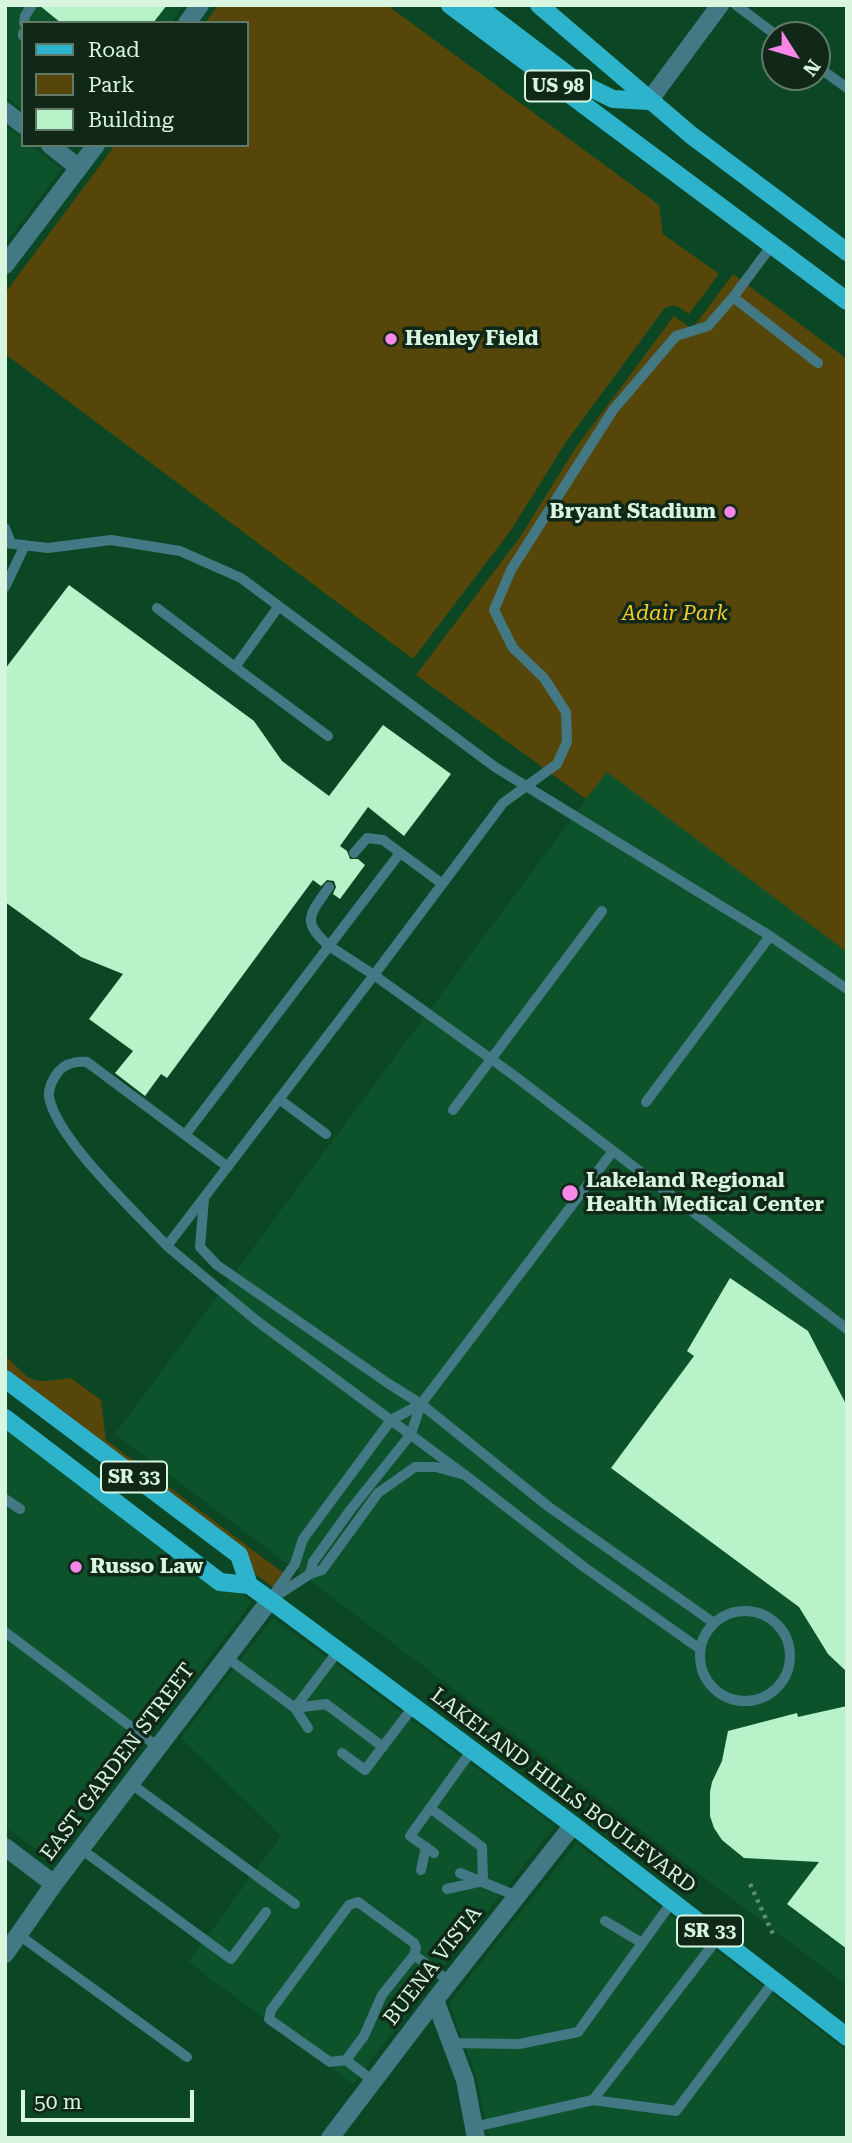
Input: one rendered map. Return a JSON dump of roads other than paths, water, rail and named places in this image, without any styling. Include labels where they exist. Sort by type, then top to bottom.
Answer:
[{"type":"main road","name":"US 98","points":[[450,5],[847,301]]},
{"type":"main road","points":[[476,5],[576,81],[613,99],[649,101]]},
{"type":"main road","name":"US 98","points":[[540,5],[649,101],[739,173],[847,252]]},
{"type":"main road","name":"SR 33","points":[[5,1378],[239,1555],[249,1585]]},
{"type":"main road","name":"LAKELAND HILLS BOULEVARD","points":[[5,1419],[220,1582],[249,1585],[270,1600],[573,1825],[847,2037]]},
{"type":"street","points":[[188,21],[200,5]]},
{"type":"street","points":[[649,101],[719,5]]},
{"type":"street","points":[[5,111],[21,123]]},
{"type":"street","points":[[53,147],[79,168]]},
{"type":"street","points":[[5,265],[95,147]]},
{"type":"street","name":"EAST GARDEN STREET","points":[[5,1954],[54,1884],[270,1600]]},
{"type":"street","name":"BUENA VISTA","points":[[330,2138],[449,1981],[573,1825]]},
{"type":"street","points":[[5,1847],[54,1884]]},
{"type":"street","points":[[435,2000],[465,2080],[475,2132]]},
{"type":"lane","points":[[24,21],[32,5]]},
{"type":"lane","points":[[736,5],[761,24]]},
{"type":"lane","points":[[831,76],[847,88]]},
{"type":"lane","points":[[167,1246],[503,803],[557,764],[567,743],[566,712],[544,678],[513,648],[494,610],[511,570],[613,410],[676,336],[708,326],[772,245]]},
{"type":"lane","points":[[733,297],[818,363]]},
{"type":"lane","points":[[5,528],[8,543],[48,548],[111,540],[180,551],[241,578],[487,761],[770,936],[847,989]]},
{"type":"lane","points":[[5,587],[25,545]]},
{"type":"lane","points":[[235,667],[279,606]]},
{"type":"lane","points":[[157,608],[328,736]]},
{"type":"lane","points":[[355,853],[367,838],[383,841],[441,883]]},
{"type":"lane","points":[[185,1135],[400,853]]},
{"type":"lane","points":[[329,887],[310,921],[313,931],[329,946],[492,1059],[847,1329]]},
{"type":"lane","points":[[453,1110],[602,911]]},
{"type":"lane","points":[[646,1102],[770,936]]},
{"type":"lane","points":[[228,1167],[87,1062],[76,1061],[63,1067],[54,1078],[48,1095],[72,1143],[167,1246],[257,1321],[411,1434],[584,1567],[700,1649]]},
{"type":"lane","points":[[279,1099],[326,1134]]},
{"type":"lane","points":[[310,1574],[313,1562],[351,1509],[411,1434],[421,1404],[612,1151]]},
{"type":"lane","points":[[204,1199],[200,1247],[217,1265],[421,1404],[549,1507],[714,1623]]},
{"type":"lane","points":[[270,1600],[295,1563],[303,1539],[391,1420],[421,1404]]},
{"type":"lane","points":[[270,1600],[310,1574],[322,1570],[378,1493],[415,1467],[436,1467],[465,1475]]},
{"type":"lane","points":[[5,1499],[19,1509]]},
{"type":"lane","points":[[746,1611],[767,1616],[778,1625],[790,1650],[789,1664],[784,1678],[774,1690],[761,1698],[746,1701],[730,1699],[717,1691],[706,1679],[701,1665],[700,1649],[705,1635],[714,1623],[726,1615],[746,1611]]},
{"type":"lane","points":[[5,1632],[158,1748]]},
{"type":"lane","points":[[295,1708],[338,1651]]},
{"type":"lane","points":[[226,1657],[295,1708],[308,1728]]},
{"type":"lane","points":[[295,1708],[326,1704],[383,1746]]},
{"type":"lane","points":[[342,1753],[365,1770],[413,1707]]},
{"type":"lane","points":[[421,1870],[430,1850],[410,1836],[472,1750]]},
{"type":"lane","points":[[131,1783],[295,1904]]},
{"type":"lane","points":[[430,1808],[482,1847],[483,1881]]},
{"type":"lane","points":[[81,1849],[231,1959],[265,1912]]},
{"type":"lane","points":[[460,1873],[517,1896]]},
{"type":"lane","points":[[447,1889],[483,1881]]},
{"type":"lane","points":[[346,2060],[364,2036],[382,1995],[414,1955],[416,1948],[414,1943],[358,1902],[349,1905],[271,2010],[269,2018],[330,2062],[346,2060],[373,2081]]},
{"type":"lane","points":[[451,2043],[519,2044],[579,2032],[671,1902]]},
{"type":"lane","points":[[605,1921],[642,1943]]},
{"type":"lane","points":[[19,1935],[187,2057]]},
{"type":"lane","points":[[593,2100],[718,1938]]},
{"type":"lane","points":[[414,1955],[449,1981]]},
{"type":"lane","points":[[475,2132],[593,2100],[676,2111],[774,1981]]},
{"type":"place","name":"Henley Field","points":[[391,339]]},
{"type":"place","name":"Bryant Stadium","points":[[730,512]]},
{"type":"place","name":"Lakeland Regional Health Medical Center","points":[[570,1193]]},
{"type":"place","name":"Russo Law","points":[[76,1567]]},
{"type":"park label","name":"Adair Park","points":[[675,614]]}]
